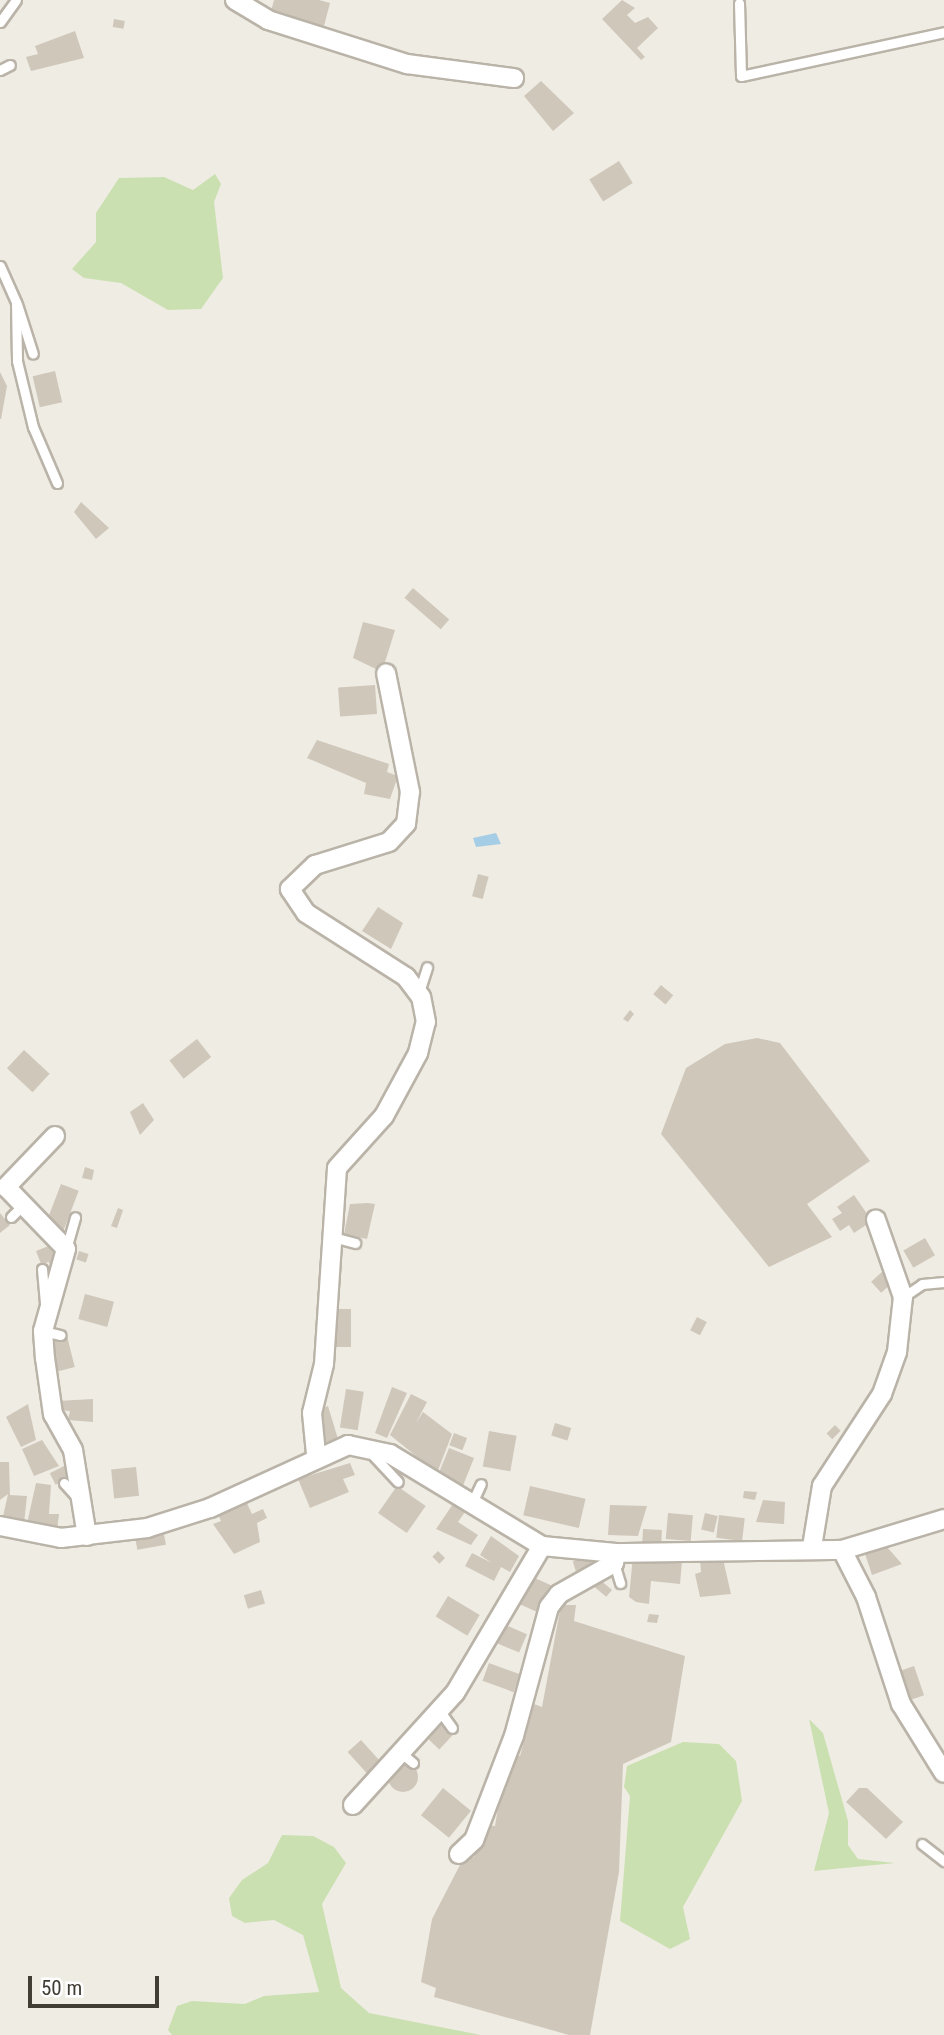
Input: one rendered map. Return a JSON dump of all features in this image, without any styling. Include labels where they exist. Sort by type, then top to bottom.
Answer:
[{"type":"street","points":[[235,0],[268,20],[407,64],[514,78]]},
{"type":"street","points":[[316,1454],[313,1413],[324,1364],[339,1161],[384,1116],[425,1035],[419,992],[406,977],[306,913],[290,889],[315,865],[389,842],[406,824],[410,792],[386,673]]},
{"type":"street","points":[[55,1136],[3,1185],[16,1212],[66,1248],[45,1323],[53,1415],[73,1450],[87,1536]]},
{"type":"street","points":[[812,1547],[822,1486],[882,1394],[897,1352],[903,1297],[876,1220]]},
{"type":"street","points":[[0,1526],[33,1535],[87,1536],[175,1521],[316,1454],[368,1446],[542,1546],[615,1558],[812,1547],[842,1550],[944,1519]]},
{"type":"street","points":[[353,1805],[406,1758],[542,1546]]},
{"type":"street","points":[[842,1550],[866,1597],[901,1704],[944,1773]]},
{"type":"street","points":[[459,1854],[474,1840],[514,1737],[549,1607],[559,1594],[615,1558]]},
{"type":"lane","points":[[0,22],[16,0]]},
{"type":"lane","points":[[739,3],[741,75],[944,32]]},
{"type":"lane","points":[[0,70],[10,65]]},
{"type":"lane","points":[[0,266],[16,302],[33,354]]},
{"type":"lane","points":[[16,302],[17,361],[42,456],[57,483]]},
{"type":"lane","points":[[419,992],[428,967]]},
{"type":"lane","points":[[66,1248],[75,1217]]},
{"type":"lane","points":[[333,1237],[355,1243]]},
{"type":"lane","points":[[42,1269],[45,1323],[61,1335]]},
{"type":"lane","points":[[903,1297],[922,1284],[944,1282]]},
{"type":"lane","points":[[368,1446],[379,1468],[398,1482]]},
{"type":"lane","points":[[64,1483],[81,1502]]},
{"type":"lane","points":[[470,1507],[481,1483]]},
{"type":"lane","points":[[615,1558],[620,1583]]},
{"type":"lane","points":[[439,1710],[452,1728]]},
{"type":"lane","points":[[922,1844],[944,1861]]},
{"type":"green space","points":[[215,174],[221,184],[214,202],[223,278],[201,309],[168,310],[121,283],[84,278],[72,269],[96,242],[96,213],[119,178],[164,177],[193,190]]},
{"type":"green space","points":[[809,1719],[823,1733],[848,1821],[848,1845],[858,1859],[895,1863],[814,1871],[829,1813]]},
{"type":"green space","points":[[683,1742],[719,1744],[736,1761],[742,1801],[683,1907],[690,1939],[670,1949],[620,1921],[630,1796],[624,1787],[627,1766]]},
{"type":"green space","points":[[282,1835],[313,1836],[334,1847],[346,1863],[322,1904],[341,1988],[369,2013],[481,2035],[172,2035],[168,2030],[177,2006],[192,2001],[245,2004],[264,1996],[319,1992],[303,1935],[274,1920],[245,1923],[232,1916],[229,1898],[242,1880],[268,1863]]},
{"type":"water","points":[[496,833],[501,844],[476,847],[473,838]]},
{"type":"building","points":[[274,0],[319,0],[330,3],[324,26],[271,11]]},
{"type":"building","points":[[622,0],[635,8],[627,15],[635,23],[648,17],[658,28],[637,48],[645,57],[641,60],[602,19]]},
{"type":"building","points":[[114,19],[125,21],[123,29],[113,27]]},
{"type":"building","points":[[75,31],[84,58],[31,71],[26,57],[38,54],[35,46]]},
{"type":"building","points":[[541,81],[574,113],[553,131],[524,96]]},
{"type":"building","points":[[619,161],[633,183],[603,202],[589,180]]},
{"type":"building","points":[[55,371],[62,402],[40,407],[33,376]]},
{"type":"building","points":[[0,372],[7,386],[1,419],[0,419]]},
{"type":"building","points":[[81,502],[109,528],[96,539],[74,512]]},
{"type":"building","points":[[413,588],[449,619],[441,629],[404,598]]},
{"type":"building","points":[[363,622],[395,630],[382,672],[353,658]]},
{"type":"building","points":[[375,685],[377,714],[340,717],[338,688]]},
{"type":"building","points":[[317,740],[389,764],[387,772],[398,776],[390,799],[364,794],[366,783],[307,758]]},
{"type":"building","points":[[478,874],[489,877],[483,899],[472,896]]},
{"type":"building","points":[[378,907],[403,923],[391,949],[362,931]]},
{"type":"building","points":[[661,985],[673,995],[666,1004],[653,994]]},
{"type":"building","points":[[630,1010],[634,1014],[628,1022],[623,1019]]},
{"type":"building","points":[[757,1038],[780,1043],[870,1161],[807,1204],[832,1237],[769,1267],[661,1134],[686,1068],[725,1044]]},
{"type":"building","points":[[197,1039],[211,1057],[184,1079],[169,1061]]},
{"type":"building","points":[[24,1050],[50,1074],[33,1092],[7,1068]]},
{"type":"building","points":[[143,1103],[154,1120],[140,1135],[130,1112]]},
{"type":"building","points":[[85,1167],[94,1170],[92,1180],[82,1178]]},
{"type":"building","points":[[61,1184],[79,1191],[64,1230],[46,1223]]},
{"type":"building","points":[[854,1195],[872,1221],[854,1233],[849,1225],[840,1231],[832,1219],[842,1213],[837,1207]]},
{"type":"building","points":[[350,1204],[375,1204],[367,1239],[344,1234]]},
{"type":"building","points":[[118,1208],[123,1210],[117,1228],[111,1226]]},
{"type":"building","points":[[0,1213],[10,1225],[0,1233]]},
{"type":"building","points":[[925,1238],[935,1255],[913,1268],[903,1250]]},
{"type":"building","points":[[56,1243],[61,1254],[52,1279],[49,1262],[41,1264],[36,1251]]},
{"type":"building","points":[[79,1251],[89,1254],[86,1263],[76,1260]]},
{"type":"building","points":[[883,1271],[893,1282],[881,1293],[871,1282]]},
{"type":"building","points":[[85,1294],[114,1302],[107,1327],[78,1319]]},
{"type":"building","points":[[334,1309],[351,1309],[351,1347],[334,1347]]},
{"type":"building","points":[[697,1317],[707,1322],[700,1335],[690,1330]]},
{"type":"building","points":[[67,1336],[75,1367],[58,1371],[51,1340]]},
{"type":"building","points":[[392,1387],[407,1393],[387,1438],[375,1433]]},
{"type":"building","points":[[346,1389],[364,1392],[358,1430],[340,1428]]},
{"type":"building","points":[[411,1394],[427,1402],[416,1423],[423,1412],[452,1434],[437,1473],[390,1435]]},
{"type":"building","points":[[93,1399],[93,1422],[68,1420],[70,1411],[58,1410],[57,1401]]},
{"type":"building","points":[[28,1404],[36,1440],[21,1447],[6,1417]]},
{"type":"building","points":[[328,1406],[338,1439],[324,1443],[320,1409]]},
{"type":"building","points":[[555,1423],[571,1428],[567,1440],[551,1435]]},
{"type":"building","points":[[835,1425],[841,1431],[832,1439],[827,1433]]},
{"type":"building","points":[[489,1431],[517,1436],[510,1471],[483,1466]]},
{"type":"building","points":[[454,1433],[467,1438],[462,1450],[449,1445]]},
{"type":"building","points":[[42,1440],[59,1466],[34,1476],[22,1449]]},
{"type":"building","points":[[449,1448],[474,1458],[463,1486],[438,1476]]},
{"type":"building","points":[[0,1462],[9,1462],[10,1495],[27,1496],[24,1524],[2,1521],[8,1494],[0,1500]]},
{"type":"building","points":[[350,1463],[355,1475],[343,1479],[349,1492],[310,1508],[298,1479]]},
{"type":"building","points":[[64,1466],[70,1478],[56,1485],[50,1473]]},
{"type":"building","points":[[136,1467],[139,1496],[114,1498],[111,1470]]},
{"type":"building","points":[[36,1483],[51,1485],[49,1514],[59,1514],[57,1531],[26,1528]]},
{"type":"building","points":[[397,1486],[426,1506],[407,1533],[378,1513]]},
{"type":"building","points":[[530,1486],[586,1499],[579,1528],[523,1515]]},
{"type":"building","points":[[744,1491],[757,1492],[755,1500],[743,1498]]},
{"type":"building","points":[[244,1497],[252,1514],[263,1509],[267,1518],[257,1523],[260,1542],[234,1554],[213,1524],[221,1521],[216,1510]]},
{"type":"building","points":[[763,1500],[785,1502],[784,1524],[756,1522]]},
{"type":"building","points":[[455,1501],[467,1509],[458,1522],[478,1535],[471,1545],[436,1529]]},
{"type":"building","points":[[610,1505],[647,1506],[638,1536],[608,1535]]},
{"type":"building","points":[[668,1513],[693,1515],[691,1541],[666,1539]]},
{"type":"building","points":[[705,1513],[718,1516],[714,1532],[701,1530]]},
{"type":"building","points":[[719,1515],[745,1518],[742,1541],[716,1538]]},
{"type":"building","points":[[643,1529],[662,1530],[661,1545],[642,1544]]},
{"type":"building","points":[[164,1534],[166,1545],[137,1550],[135,1539]]},
{"type":"building","points":[[491,1536],[519,1556],[510,1572],[501,1567],[494,1581],[465,1566],[472,1553],[492,1563],[480,1555]]},
{"type":"building","points":[[887,1547],[902,1564],[872,1575],[865,1554]]},
{"type":"building","points":[[438,1551],[445,1558],[439,1564],[432,1557]]},
{"type":"building","points":[[591,1556],[594,1566],[576,1571],[573,1562]]},
{"type":"building","points":[[633,1556],[682,1561],[680,1584],[651,1581],[649,1604],[636,1602],[629,1597]]},
{"type":"building","points":[[700,1559],[723,1559],[731,1594],[700,1597],[695,1574],[701,1572]]},
{"type":"building","points":[[528,1575],[553,1586],[540,1613],[516,1602]]},
{"type":"building","points":[[599,1579],[612,1590],[606,1597],[593,1586]]},
{"type":"building","points":[[261,1590],[265,1603],[248,1609],[244,1595]]},
{"type":"building","points":[[448,1596],[480,1615],[467,1636],[436,1617]]},
{"type":"building","points":[[561,1605],[576,1605],[574,1621],[685,1656],[671,1742],[623,1764],[619,1872],[590,2035],[569,2035],[434,1997],[436,1988],[421,1982],[432,1919],[462,1861],[474,1857],[485,1825],[495,1826],[502,1784],[515,1754],[520,1756],[534,1704],[542,1707]]},
{"type":"building","points":[[649,1614],[659,1615],[657,1623],[647,1622]]},
{"type":"building","points":[[503,1624],[527,1634],[519,1653],[495,1642]]},
{"type":"building","points":[[489,1663],[520,1674],[514,1692],[483,1681]]},
{"type":"building","points":[[914,1666],[924,1695],[909,1701],[899,1671]]},
{"type":"building","points":[[439,1719],[454,1733],[439,1749],[424,1735]]},
{"type":"building","points":[[361,1740],[381,1762],[368,1774],[348,1752]]},
{"type":"building","points":[[403,1762],[409,1763],[417,1771],[417,1783],[409,1791],[403,1792],[397,1791],[389,1783],[388,1777],[389,1771],[397,1763]]},
{"type":"building","points":[[443,1788],[471,1811],[449,1838],[421,1815]]},
{"type":"building","points":[[859,1788],[867,1788],[903,1822],[886,1839],[846,1802]]}]
